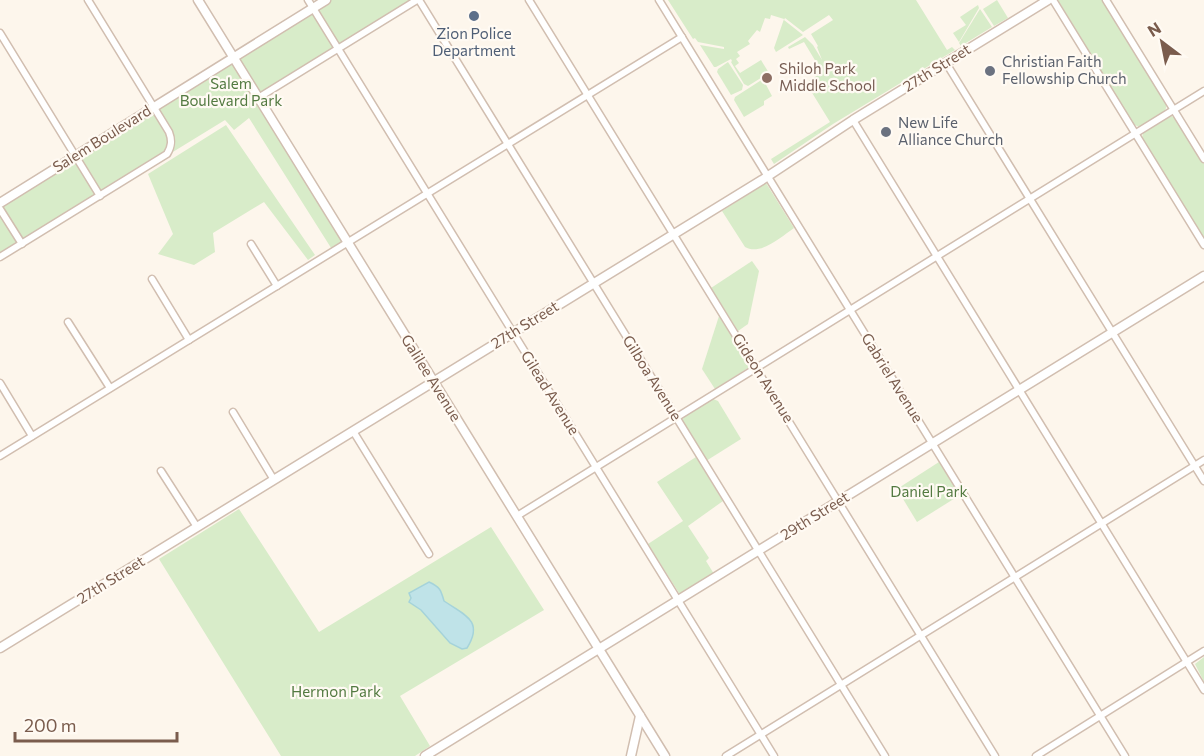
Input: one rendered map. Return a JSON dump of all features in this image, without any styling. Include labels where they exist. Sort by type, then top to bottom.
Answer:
[{"type":"street","points":[[88,0],[154,107]]},
{"type":"street","name":"Galilee Avenue","points":[[198,0],[665,756]]},
{"type":"street","name":"Gilead Avenue","points":[[308,0],[774,756]]},
{"type":"street","name":"Salem Boulevard","points":[[0,202],[327,0]]},
{"type":"street","points":[[258,98],[418,0]]},
{"type":"street","name":"Gilboa Avenue","points":[[418,0],[885,756]]},
{"type":"street","name":"Gideon Avenue","points":[[529,0],[995,756]]},
{"type":"street","name":"Gabriel Avenue","points":[[659,0],[1125,756]]},
{"type":"street","name":"27th Street","points":[[0,648],[768,176],[853,120],[1048,0]]},
{"type":"street","points":[[1053,0],[1204,245]]},
{"type":"street","points":[[1106,0],[1204,159]]},
{"type":"street","points":[[0,33],[100,196]]},
{"type":"street","points":[[0,456],[682,37]]},
{"type":"street","points":[[946,63],[1204,481]]},
{"type":"street","points":[[517,516],[1204,91]]},
{"type":"street","name":"Salem Boulevard","points":[[0,257],[168,154],[171,145],[170,132],[154,107]]},
{"type":"street","points":[[853,120],[1204,690]]},
{"type":"street","points":[[0,209],[21,244]]},
{"type":"street","points":[[251,244],[277,286]]},
{"type":"street","name":"29th Street","points":[[425,756],[1204,276]]},
{"type":"street","points":[[152,279],[189,340]]},
{"type":"street","points":[[68,322],[110,388]]},
{"type":"street","points":[[0,383],[32,436]]},
{"type":"street","points":[[233,412],[274,480]]},
{"type":"street","points":[[353,431],[429,554]]},
{"type":"street","points":[[726,756],[1204,459]]},
{"type":"street","points":[[161,471],[196,527]]},
{"type":"street","points":[[1036,756],[1204,651]]},
{"type":"street","points":[[631,756],[640,716]]},
{"type":"green space","name":"Salem Boulevard Park","points":[[327,0],[417,0],[258,98],[347,243],[333,251],[249,118],[234,130],[225,120],[0,258],[0,203]]},
{"type":"green space","points":[[668,0],[916,0],[947,50],[952,47],[955,50],[833,124],[774,164],[771,159],[830,122],[806,83],[822,72],[804,42],[789,49],[788,47],[805,37],[822,60],[811,34],[833,20],[829,15],[803,32],[785,18],[784,20],[803,35],[776,52],[774,48],[784,19],[771,15],[770,19],[765,18],[760,32],[757,30],[748,41],[750,44],[737,52],[740,56],[736,59],[739,63],[735,66],[740,73],[761,60],[769,73],[748,86],[744,84],[731,59],[714,67],[700,45],[724,49],[724,47],[693,39]]},
{"type":"green space","points":[[997,0],[1008,18],[994,26],[983,9]]},
{"type":"green space","points":[[1058,0],[1102,0],[1167,105],[1165,111],[1139,127],[1133,124]]},
{"type":"green space","points":[[978,5],[979,8],[959,42],[953,33],[966,25],[960,17]]},
{"type":"green space","points":[[980,9],[992,27],[961,46],[959,43]]},
{"type":"green space","points":[[728,62],[743,85],[742,90],[731,95],[717,72]]},
{"type":"green space","points":[[763,79],[772,96],[764,101],[764,105],[744,117],[734,100],[735,97]]},
{"type":"green space","points":[[1171,116],[1176,118],[1204,164],[1204,240],[1142,138],[1143,133]]},
{"type":"green space","points":[[226,125],[315,255],[308,260],[264,202],[213,233],[215,252],[194,265],[158,254],[173,234],[148,174]]},
{"type":"green space","points":[[766,183],[794,228],[764,247],[751,249],[745,247],[722,211]]},
{"type":"green space","points":[[752,261],[759,271],[748,324],[738,331],[711,288]]},
{"type":"green space","points":[[719,316],[748,363],[748,368],[715,389],[702,369]]},
{"type":"green space","points":[[713,399],[718,401],[741,439],[706,461],[682,421],[684,417]]},
{"type":"green space","points":[[696,457],[723,501],[688,526],[709,558],[706,561],[714,574],[683,593],[679,593],[648,544],[683,521],[657,482]]},
{"type":"green space","name":"Daniel Park","points":[[939,462],[960,495],[917,522],[897,489]]},
{"type":"green space","name":"Hermon Park","points":[[239,509],[319,632],[491,527],[544,610],[400,696],[430,746],[415,756],[281,756],[159,559]]},
{"type":"green space","points":[[1204,657],[1204,682],[1195,664]]},
{"type":"water","points":[[429,582],[440,589],[444,601],[459,610],[473,625],[472,639],[467,648],[462,649],[450,643],[421,610],[409,602],[411,598],[409,593]]},
{"type":"place","name":"Zion Police Department","points":[[474,16]]},
{"type":"place","name":"Christian Faith Fellowship Church","points":[[990,71]]},
{"type":"place","name":"Shiloh Park Middle School","points":[[767,78]]},
{"type":"place","name":"New Life Alliance Church","points":[[886,132]]}]
